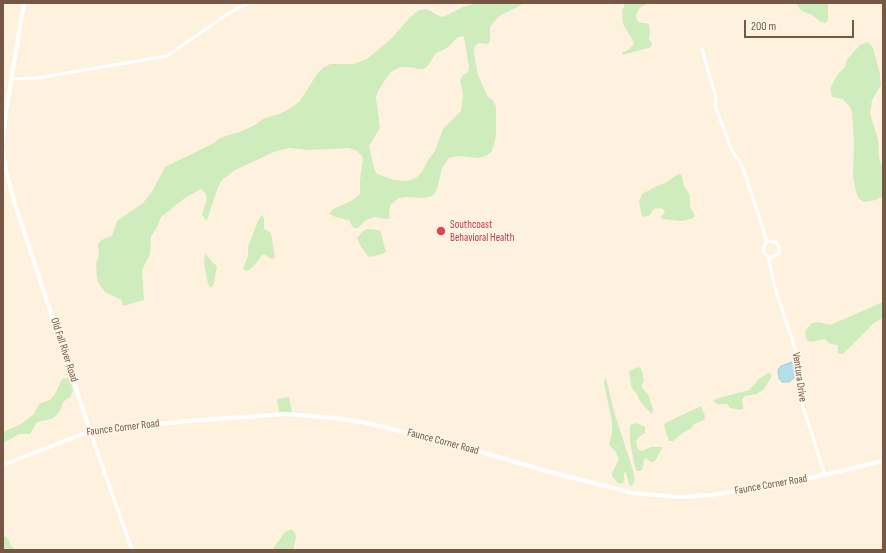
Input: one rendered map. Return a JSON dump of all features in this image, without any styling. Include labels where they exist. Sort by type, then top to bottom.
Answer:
[{"type":"main road","points":[[3,142],[6,111],[24,3]]},
{"type":"main road","name":"Old Fall River Road","points":[[3,148],[6,170],[13,198],[90,431]]},
{"type":"main road","name":"Faunce Corner Road","points":[[90,431],[188,421],[285,414],[336,418],[367,423],[451,443],[557,474],[644,495],[679,497],[789,483],[883,461]]},
{"type":"street","points":[[12,79],[37,78],[167,56],[229,13],[249,3]]},
{"type":"street","name":"Ventura Drive","points":[[702,49],[716,97],[715,105],[731,149],[739,160],[745,174],[767,242],[763,248],[764,253],[768,257],[774,284],[795,346],[800,366],[800,390],[803,407],[825,475]]},
{"type":"street","points":[[767,242],[776,242],[780,248],[780,252],[777,256],[772,258],[768,257]]},
{"type":"street","name":"Faunce Corner Road","points":[[3,465],[73,436],[90,431]]},
{"type":"street","name":"Old Fall River Road","points":[[90,431],[132,550]]},
{"type":"green space","points":[[476,3],[525,3],[499,16],[490,27],[490,41],[488,44],[479,43],[474,49],[478,75],[488,97],[493,100],[496,107],[496,136],[492,151],[486,156],[479,158],[458,156],[449,158],[442,168],[434,195],[425,198],[399,198],[390,205],[389,219],[375,217],[371,218],[366,220],[358,228],[354,228],[349,220],[338,218],[329,214],[333,209],[351,201],[360,194],[363,159],[357,151],[348,148],[309,150],[289,148],[274,152],[235,170],[222,180],[206,221],[202,214],[206,202],[206,194],[201,189],[185,198],[161,217],[151,237],[150,254],[142,270],[144,300],[123,306],[122,300],[105,292],[99,284],[97,278],[96,264],[99,255],[98,245],[101,240],[112,236],[117,221],[143,203],[153,190],[165,167],[214,143],[220,138],[242,131],[255,125],[263,119],[291,108],[300,101],[317,74],[323,68],[330,64],[354,64],[367,59],[392,38],[411,16],[419,10],[427,9],[443,17],[463,7]],"holes":[[[458,37],[464,37],[469,67],[468,72],[463,75],[460,80],[463,94],[461,111],[443,129],[435,151],[428,160],[422,172],[417,177],[405,181],[395,180],[377,174],[374,168],[369,146],[380,128],[376,97],[378,91],[391,72],[400,67],[420,69],[426,68],[436,53],[447,48]]]},
{"type":"green space","points":[[625,3],[651,3],[642,6],[638,10],[636,16],[638,22],[649,24],[649,39],[652,44],[651,47],[623,55],[623,52],[628,50],[634,44],[623,24],[622,11]]},
{"type":"green space","points":[[796,3],[828,3],[828,20],[826,23],[821,22],[812,15],[802,11]]},
{"type":"green space","points":[[868,42],[873,48],[880,74],[881,85],[872,100],[870,114],[878,139],[879,158],[883,169],[883,196],[876,200],[864,202],[859,199],[853,177],[854,140],[852,112],[850,107],[843,99],[832,97],[830,89],[837,75],[845,67],[846,61],[850,56],[860,45]]},
{"type":"green space","points":[[680,174],[682,176],[684,186],[690,195],[690,206],[695,216],[682,221],[662,219],[661,217],[665,212],[660,208],[654,209],[649,216],[642,216],[639,202],[642,194]]},
{"type":"green space","points":[[262,215],[264,219],[264,229],[271,233],[275,258],[272,259],[262,255],[254,266],[247,271],[243,268],[248,256],[248,247],[258,221]]},
{"type":"green space","points":[[368,229],[379,230],[386,252],[370,257],[367,255],[357,238],[363,231]]},
{"type":"green space","points":[[205,253],[217,266],[212,287],[208,284],[204,264]]},
{"type":"green space","points":[[883,302],[883,318],[874,323],[843,354],[838,353],[838,345],[830,344],[825,339],[810,342],[806,339],[805,331],[812,323],[819,322],[830,325]]},
{"type":"green space","points":[[639,367],[642,370],[644,381],[642,388],[648,394],[653,409],[652,414],[642,404],[631,385],[629,371]]},
{"type":"green space","points":[[768,373],[771,374],[771,378],[764,389],[757,394],[745,396],[743,398],[742,410],[730,408],[727,404],[717,404],[713,401],[715,399],[749,390],[759,379]]},
{"type":"green space","points":[[68,378],[73,391],[70,397],[63,402],[61,409],[55,417],[37,422],[30,434],[19,434],[3,443],[3,432],[21,424],[34,414],[39,404],[50,400],[55,394],[62,379]]},
{"type":"green space","points":[[605,378],[615,415],[633,470],[635,480],[631,486],[629,484],[626,472],[624,473],[624,480],[622,484],[618,483],[612,476],[619,459],[615,451],[609,445],[612,433],[612,422],[604,383]]},
{"type":"green space","points":[[289,397],[292,412],[279,413],[277,399]]},
{"type":"green space","points":[[701,406],[705,416],[704,420],[694,424],[691,429],[684,432],[673,441],[669,441],[664,426],[665,423]]},
{"type":"green space","points":[[636,423],[645,427],[645,433],[636,441],[639,450],[642,451],[651,447],[662,448],[655,461],[651,462],[646,458],[644,460],[642,470],[640,471],[637,471],[635,467],[630,442],[630,425]]},
{"type":"green space","points":[[292,529],[296,537],[294,547],[295,550],[272,550],[285,532]]},
{"type":"green space","points":[[3,535],[8,539],[12,547],[18,550],[3,550]]},
{"type":"water","points":[[792,362],[795,364],[797,371],[795,377],[789,382],[782,382],[779,378],[778,370],[781,366]]},
{"type":"place","name":"Southcoast Behavioral Health","points":[[441,231]]}]
